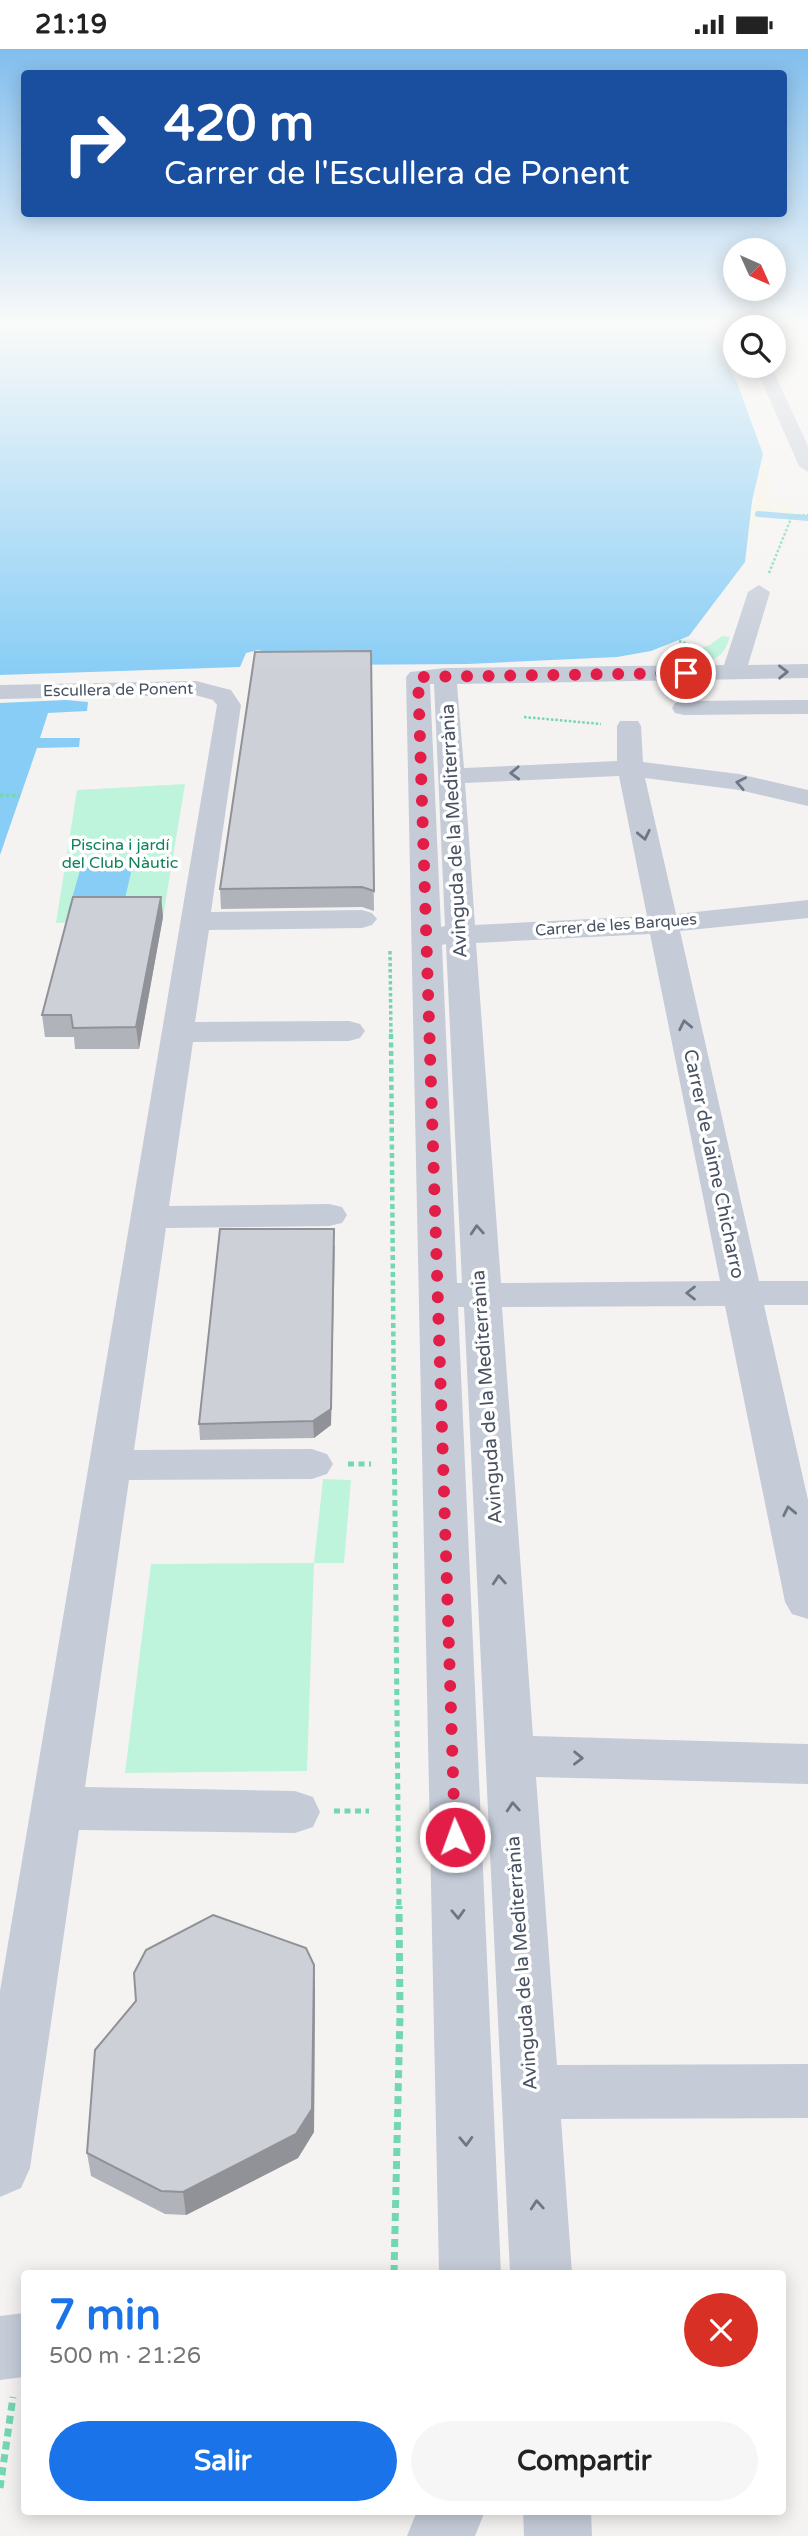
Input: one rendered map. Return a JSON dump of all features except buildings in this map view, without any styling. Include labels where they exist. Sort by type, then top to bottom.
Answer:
[{"type":"street","points":[[797,441],[808,466]]},
{"type":"street","points":[[734,672],[759,592]]},
{"type":"street","points":[[445,675],[808,671]]},
{"type":"street","name":"Avinguda de la Mediterrània","points":[[470,2270],[424,938],[418,677],[445,675],[452,776],[424,938],[481,1295],[541,2270]]},
{"type":"street","name":"Escullera de Ponent","points":[[0,692],[196,688],[222,695],[229,705],[195,921]]},
{"type":"street","points":[[684,708],[808,707]]},
{"type":"street","name":"Carrer de Jaime Chicharro","points":[[629,726],[630,768],[808,1602]]},
{"type":"street","points":[[452,776],[630,768],[739,782],[808,798]]},
{"type":"street","name":"Carrer de les Barques","points":[[424,938],[663,924],[808,909]]},
{"type":"street","points":[[0,2168],[195,921],[362,919]]},
{"type":"street","points":[[178,1031],[349,1031]]},
{"type":"street","points":[[150,1217],[329,1215]]},
{"type":"street","points":[[437,1295],[808,1293]]},
{"type":"street","points":[[110,1465],[312,1464]]},
{"type":"street","points":[[510,1756],[808,1764]]},
{"type":"street","points":[[57,1808],[295,1812]]},
{"type":"street","points":[[530,2092],[808,2091]]},
{"type":"street","points":[[441,2536],[449,2515]]},
{"type":"street","points":[[556,2515],[558,2536]]},
{"type":"path","points":[[759,592],[792,518],[808,515]]},
{"type":"path","points":[[679,641],[698,647]]},
{"type":"path","points":[[0,796],[20,796]]},
{"type":"path","points":[[394,2270],[424,938]]},
{"type":"path","points":[[0,2488],[16,2346]]},
{"type":"green space","points":[[722,636],[730,637],[726,647],[709,661],[680,667],[655,664],[710,645]]},
{"type":"green space","name":"Piscina i jardí del Club Nàutic","points":[[185,784],[163,917],[56,923],[77,790]]},
{"type":"green space","points":[[323,1479],[351,1480],[344,1563],[314,1563]]},
{"type":"green space","points":[[314,1563],[307,1771],[125,1773],[151,1564]]},
{"type":"sand","points":[[762,462],[771,475],[769,504],[790,507],[795,517],[765,513],[747,543]]},
{"type":"water","points":[[0,441],[758,441],[763,454],[752,501],[745,562],[689,636],[651,651],[617,657],[468,664],[321,665],[258,650],[246,653],[240,667],[0,675]]},
{"type":"water","points":[[66,700],[88,702],[87,711],[48,713],[40,738],[80,738],[79,747],[37,748],[0,855],[0,703]]},
{"type":"water","points":[[81,867],[132,868],[122,912],[68,912]]},
{"type":"waterway","points":[[758,514],[808,518]]},
{"type":"route","points":[[455,1837],[418,677],[472,674],[686,673]]}]
